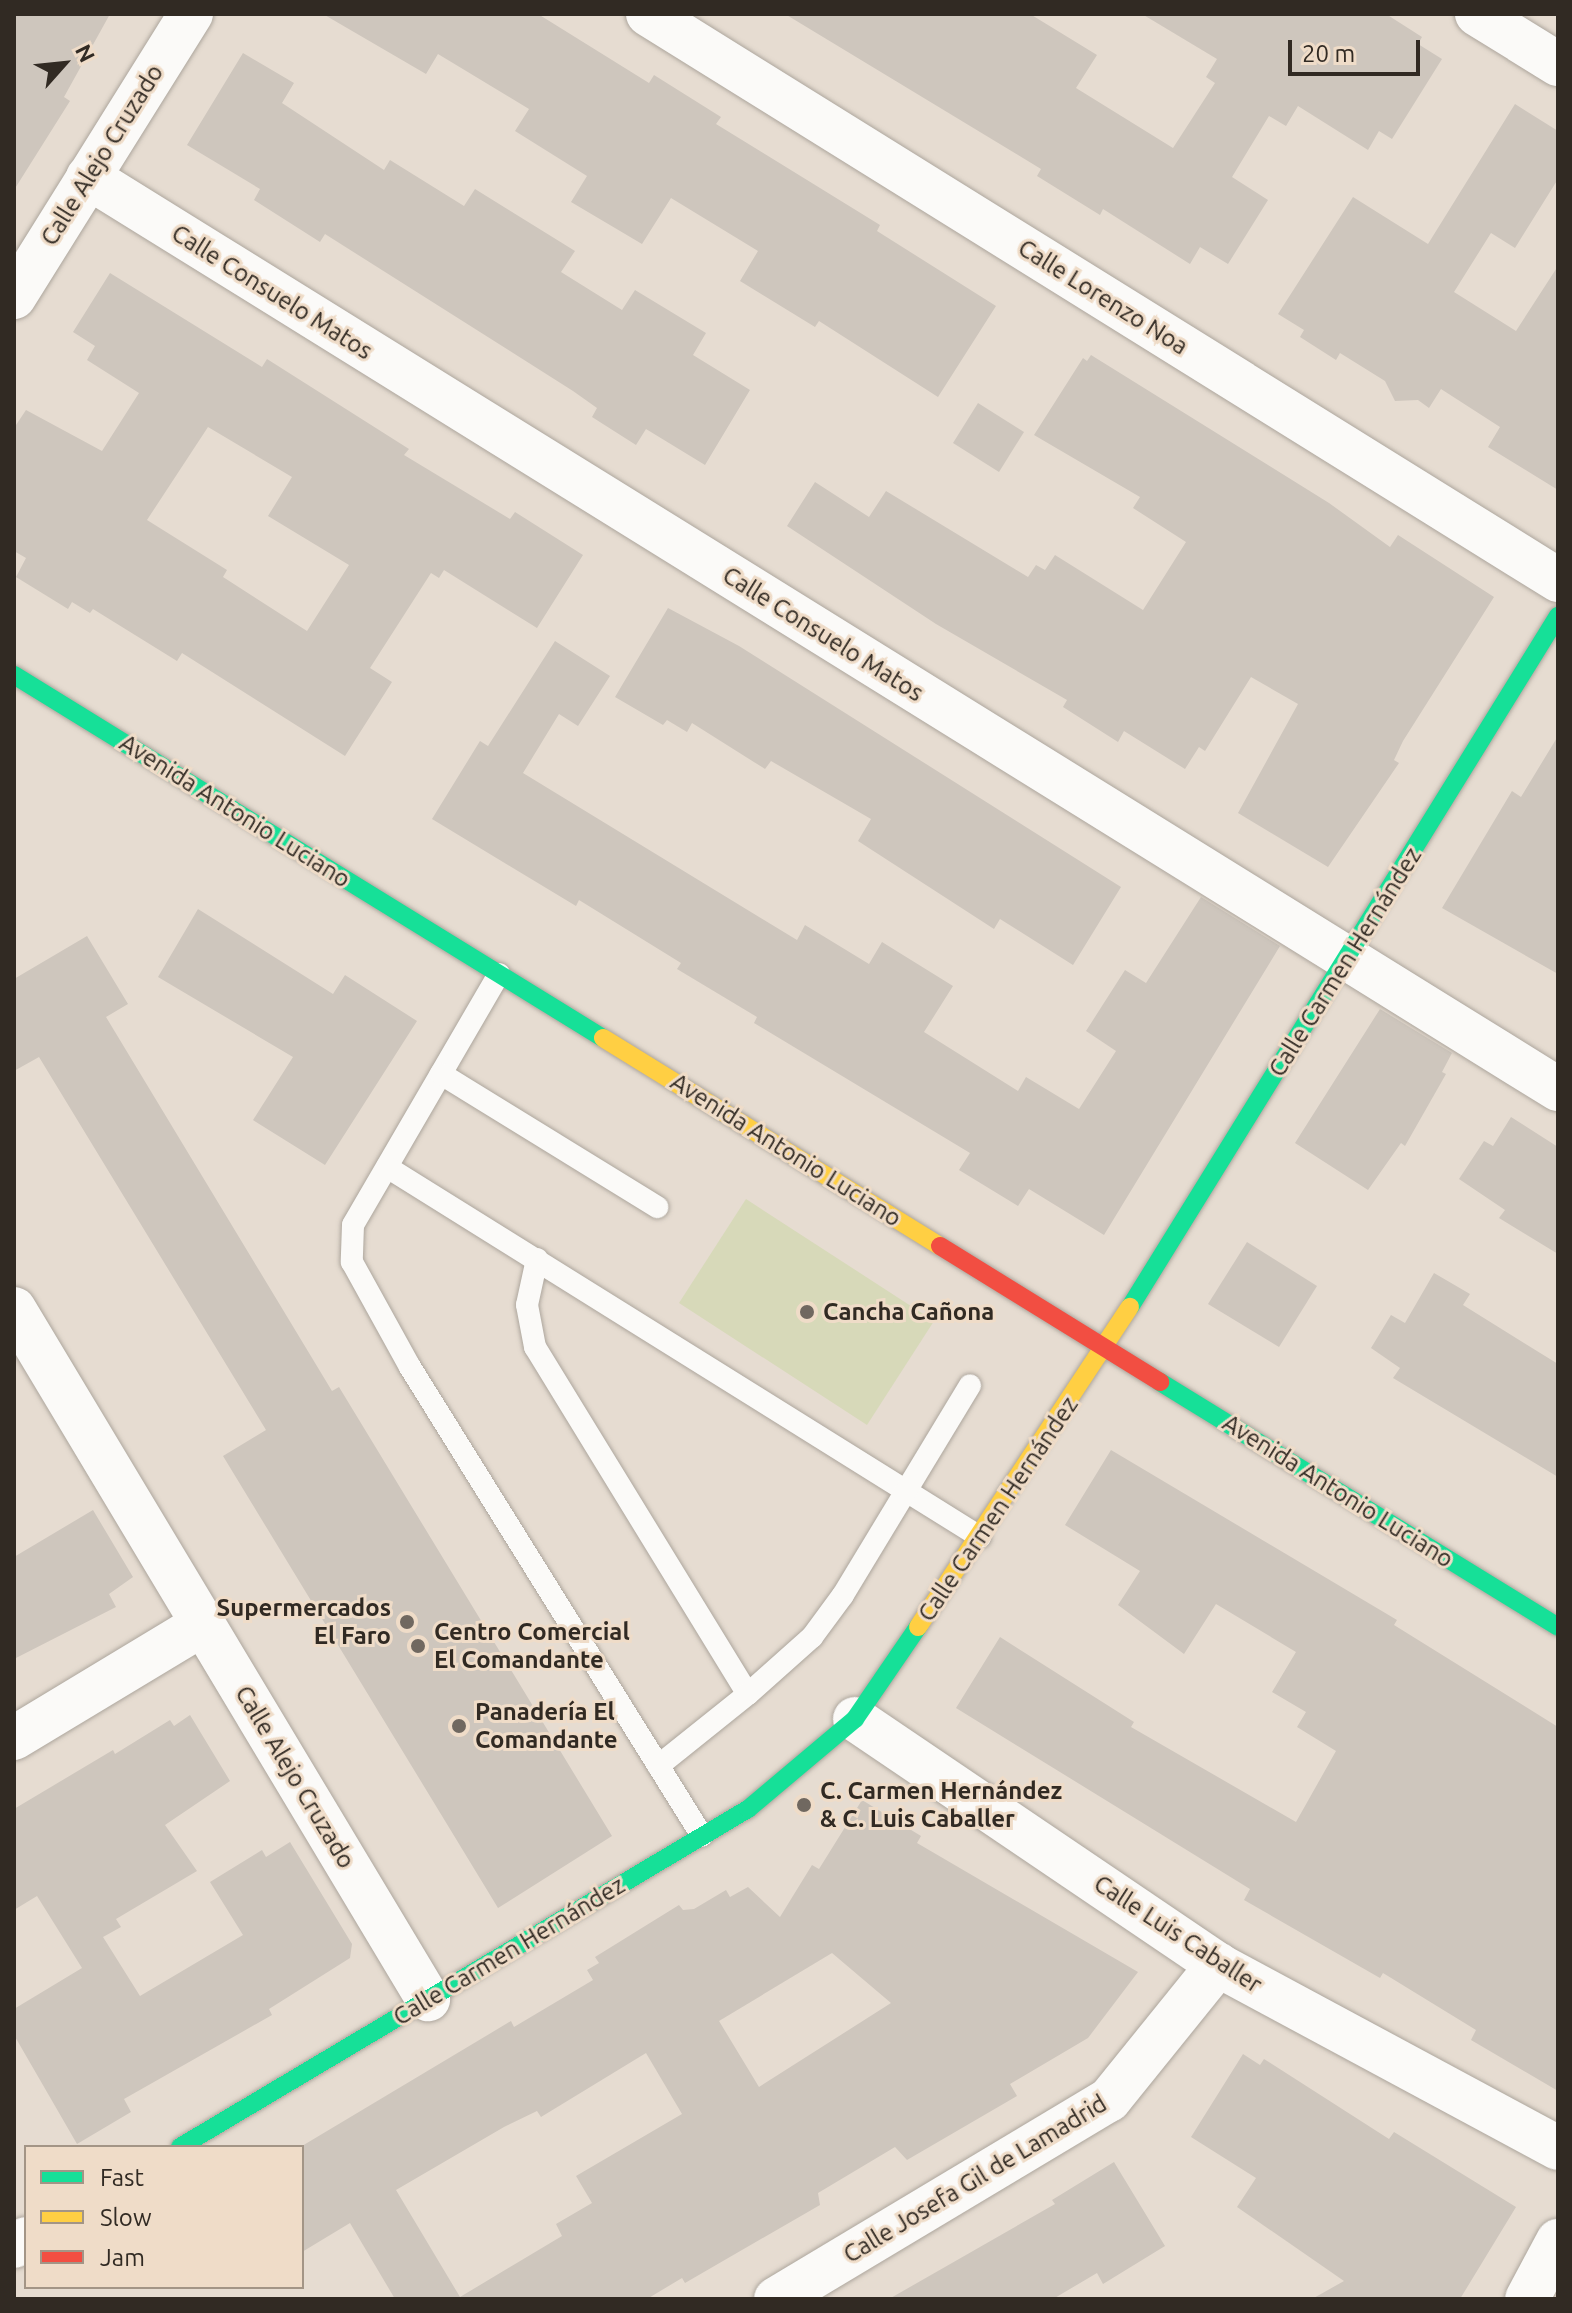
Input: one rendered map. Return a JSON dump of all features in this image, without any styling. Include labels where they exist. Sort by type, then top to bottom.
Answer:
[{"type":"street","name":"Calle Alejo Cruzado","points":[[14,297],[191,14]]},
{"type":"street","name":"Calle Lorenzo Noa","points":[[648,14],[1558,580]]},
{"type":"street","points":[[1477,14],[1558,64]]},
{"type":"street","name":"Calle Consuelo Matos","points":[[88,177],[1558,1089]]},
{"type":"street","name":"Calle Carmen Hernández","points":[[183,2145],[748,1809],[855,1719],[980,1537],[1104,1347],[1558,616]]},
{"type":"street","name":"Avenida Antonio Luciano","points":[[14,675],[1558,1627]]},
{"type":"street","name":"Calle Alejo Cruzado","points":[[14,1309],[428,1999]]},
{"type":"street","points":[[14,1738],[203,1624]]},
{"type":"street","name":"Calle Luis Caballer","points":[[855,1719],[1218,1965],[1558,2148]]},
{"type":"street","name":"Calle Josefa Gil de Lamadrid","points":[[776,2299],[1109,2100],[1218,1965]]},
{"type":"street","points":[[1527,2299],[1558,2241]]},
{"type":"lane","points":[[499,974],[353,1225],[352,1262],[410,1367],[702,1836]]},
{"type":"lane","points":[[441,1074],[657,1207]]},
{"type":"lane","points":[[387,1167],[980,1537]]},
{"type":"lane","points":[[537,1259],[527,1305],[535,1347],[748,1694]]},
{"type":"lane","points":[[658,1766],[748,1694],[812,1637],[908,1491],[970,1385]]},
{"type":"green space","name":"Cancha Cañona","points":[[746,1199],[934,1321],[867,1425],[679,1303]]},
{"type":"building","points":[[14,14],[110,14],[64,97],[70,101],[14,190]]},
{"type":"building","points":[[323,14],[538,14],[649,83],[654,75],[721,117],[716,124],[880,225],[877,231],[996,306],[938,397],[819,321],[815,327],[740,281],[758,251],[671,198],[642,244],[571,202],[587,176],[515,131],[529,109],[438,54],[426,74]]},
{"type":"building","points":[[785,14],[1030,14],[1097,55],[1076,88],[1173,148],[1215,83],[1206,77],[1217,59],[1142,14],[1386,14],[1422,37],[1418,44],[1442,59],[1392,139],[1379,131],[1368,150],[1298,106],[1286,126],[1269,116],[1232,177],[1268,200],[1228,264],[1200,247],[1190,264],[1103,209],[1100,215],[1037,176],[1041,169]]},
{"type":"building","points":[[243,53],[294,83],[282,103],[384,170],[390,160],[464,206],[475,189],[575,251],[561,272],[622,310],[635,290],[706,333],[693,355],[750,390],[705,465],[646,429],[636,445],[592,417],[597,408],[573,391],[325,234],[320,242],[254,200],[260,189],[187,145]]},
{"type":"building","points":[[1515,104],[1558,131],[1558,179],[1515,248],[1491,233],[1454,292],[1516,331],[1558,266],[1558,490],[1488,447],[1500,427],[1441,389],[1429,408],[1418,400],[1395,401],[1385,381],[1340,353],[1336,360],[1300,337],[1304,330],[1278,314],[1353,197],[1428,244]]},
{"type":"building","points":[[110,273],[262,367],[267,359],[409,449],[404,455],[510,519],[515,512],[583,555],[537,628],[444,570],[439,578],[431,573],[370,668],[392,682],[345,756],[182,653],[177,661],[93,609],[90,613],[72,602],[68,609],[16,577],[26,558],[14,551],[14,428],[26,410],[102,451],[139,393],[87,360],[95,346],[73,332]],"holes":[[[208,427],[292,477],[268,516],[349,565],[307,631],[223,577],[227,570],[147,520]]]},
{"type":"building","points":[[1091,355],[1329,503],[1390,547],[1398,535],[1494,597],[1403,741],[1394,760],[1399,763],[1328,867],[1238,813],[1298,704],[1251,677],[1205,751],[1199,747],[1185,769],[1124,731],[1118,742],[1063,707],[1067,700],[936,624],[787,526],[815,482],[869,517],[886,491],[1028,577],[1036,565],[1045,570],[1055,555],[1143,610],[1186,542],[1133,508],[1140,497],[1034,435],[1083,358],[1087,361]]},
{"type":"building","points":[[978,403],[1024,432],[999,472],[953,443]]},
{"type":"building","points":[[668,608],[739,646],[1121,887],[1073,965],[1000,919],[994,929],[858,841],[871,819],[771,761],[765,769],[692,723],[687,732],[667,720],[663,725],[615,697]]},
{"type":"building","points":[[555,641],[610,676],[578,726],[559,714],[523,773],[797,940],[805,925],[869,964],[882,942],[953,986],[924,1032],[1018,1091],[1026,1077],[1079,1109],[1116,1051],[1086,1031],[1125,970],[1146,983],[1201,897],[1280,946],[1104,1235],[1029,1189],[1018,1206],[959,1170],[970,1153],[754,1023],[757,1017],[677,969],[681,963],[579,900],[576,906],[432,819],[480,741],[488,746]]},
{"type":"building","points":[[1558,736],[1558,974],[1442,908],[1512,791],[1521,797]]},
{"type":"building","points":[[198,909],[333,994],[345,975],[417,1021],[325,1165],[253,1120],[293,1057],[158,977]]},
{"type":"building","name":"Centro Comercial El Comandante","points":[[87,936],[128,1004],[106,1017],[332,1391],[339,1387],[612,1836],[498,1908],[223,1456],[266,1430],[39,1057],[14,1071],[14,979]]},
{"type":"building","points":[[1380,1009],[1452,1053],[1442,1072],[1446,1074],[1405,1146],[1401,1143],[1368,1190],[1295,1143]]},
{"type":"building","points":[[1511,1117],[1558,1147],[1558,1254],[1499,1218],[1505,1210],[1459,1179],[1484,1141],[1493,1146]]},
{"type":"building","points":[[1247,1242],[1317,1286],[1279,1347],[1208,1304]]},
{"type":"building","points":[[1434,1273],[1470,1294],[1463,1305],[1558,1364],[1558,1477],[1393,1378],[1400,1368],[1371,1348],[1391,1315],[1405,1323]]},
{"type":"building","points":[[1111,1450],[1397,1620],[1394,1625],[1558,1727],[1558,2091],[1471,2040],[1476,2030],[1383,1973],[1380,1978],[1244,1900],[1250,1889],[956,1708],[1000,1637],[1134,1722],[1131,1727],[1296,1822],[1336,1751],[1297,1727],[1306,1712],[1272,1692],[1296,1652],[1216,1604],[1184,1654],[1118,1605],[1140,1571],[1065,1525]]},
{"type":"building","points":[[93,1510],[133,1577],[109,1594],[116,1607],[14,1659],[14,1557]]},
{"type":"building","points":[[190,1715],[230,1781],[165,1825],[197,1871],[116,1919],[121,1927],[103,1937],[140,1996],[243,1935],[210,1882],[262,1850],[266,1857],[290,1842],[352,1944],[350,1958],[269,2009],[272,2015],[124,2099],[131,2112],[77,2144],[14,2035],[14,2009],[82,1968],[37,1896],[14,1910],[14,1809],[113,1750],[115,1754],[170,1720],[174,1726]]},
{"type":"building","points":[[862,1800],[921,1836],[917,1843],[1138,1972],[1088,2038],[1010,2084],[1017,2096],[907,2160],[895,2147],[818,2193],[820,2205],[685,2283],[682,2278],[647,2299],[395,2299],[350,2223],[304,2251],[304,2145],[511,2021],[514,2027],[593,1980],[587,1970],[599,1963],[595,1957],[679,1905],[683,1910],[694,1909],[726,1890],[730,1897],[748,1887],[780,1917],[812,1865],[819,1869]],"holes":[[[832,1953],[891,2003],[759,2087],[719,2021]],[[646,2053],[682,2114],[576,2176],[592,2203],[556,2224],[562,2236],[460,2297],[396,2190],[504,2127],[537,2111],[541,2117]]]},
{"type":"building","points":[[1243,2054],[1260,2065],[1264,2059],[1389,2139],[1394,2132],[1516,2207],[1460,2299],[1312,2299],[1344,2281],[1237,2207],[1256,2178],[1191,2137]]},
{"type":"building","points":[[1114,2162],[1165,2246],[1103,2284],[1097,2273],[1053,2299],[889,2299],[1055,2204],[1052,2200]]},
{"type":"traffic: fast","points":[[1130,1307],[1558,616]]},
{"type":"traffic: fast","points":[[14,675],[603,1038]]},
{"type":"traffic: fast","points":[[1160,1382],[1558,1627]]},
{"type":"traffic: fast","points":[[183,2145],[748,1809],[855,1719],[918,1627]]},
{"type":"traffic: slow","points":[[603,1038],[940,1246]]},
{"type":"traffic: slow","points":[[918,1627],[1130,1307]]},
{"type":"traffic: jam","points":[[940,1246],[1160,1382]]},
{"type":"place","name":"Cancha Cañona","points":[[807,1312]]},
{"type":"place","name":"Supermercados El Faro","points":[[407,1622]]},
{"type":"place","name":"Centro Comercial El Comandante","points":[[418,1646]]},
{"type":"place","name":"Panadería El Comandante","points":[[459,1726]]},
{"type":"place","name":"C. Carmen Hernández & C. Luis Caballer","points":[[804,1805]]}]
